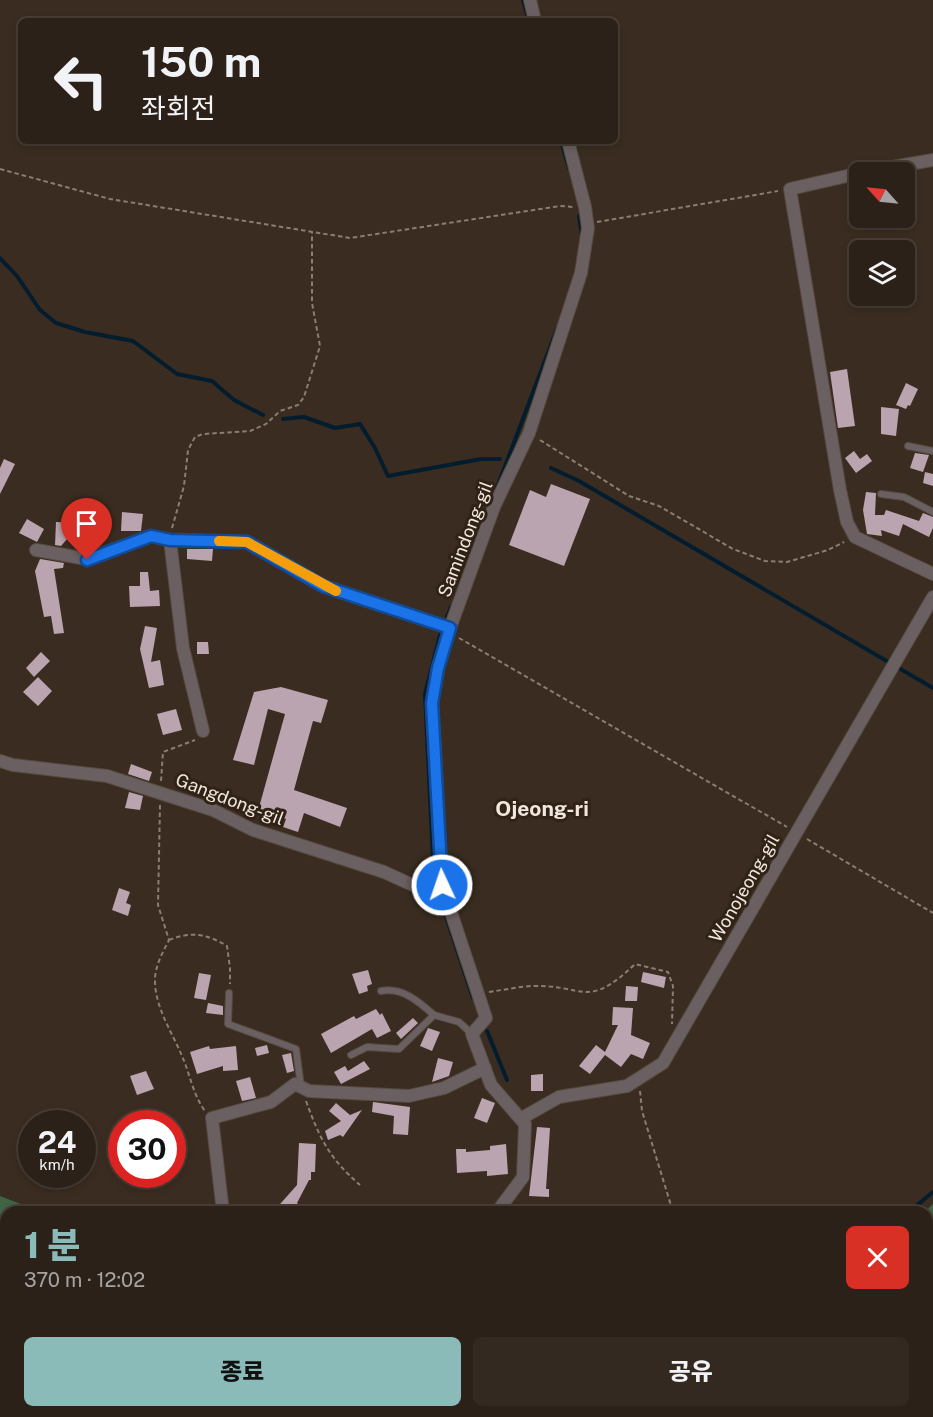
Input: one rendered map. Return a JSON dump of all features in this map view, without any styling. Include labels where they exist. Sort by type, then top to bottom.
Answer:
[{"type":"street","points":[[530,0],[534,18]]},
{"type":"street","name":"Samindong-gil","points":[[472,1034],[486,1018],[442,885],[432,703],[438,668],[449,630],[494,507],[529,433],[580,273],[587,224],[585,207],[569,144]]},
{"type":"street","points":[[915,163],[933,160]]},
{"type":"street","points":[[849,176],[790,189],[840,490],[847,522],[855,537],[933,574]]},
{"type":"street","points":[[36,550],[87,560],[151,536],[170,540],[247,542],[323,586],[449,630]]},
{"type":"street","points":[[170,540],[183,648],[203,731]]},
{"type":"street","name":"Wonojeong-gil","points":[[522,1118],[559,1097],[608,1090],[641,1079],[663,1063],[933,597]]},
{"type":"street","name":"Gangdong-gil","points":[[0,761],[13,765],[107,776],[213,810],[253,830],[384,872],[417,887],[442,885]]},
{"type":"street","points":[[472,1034],[491,1085],[525,1124],[523,1177],[501,1206]]},
{"type":"street","points":[[222,1206],[212,1118],[271,1102],[295,1084],[309,1090],[350,1095],[409,1096],[444,1088],[485,1068]]},
{"type":"lane","points":[[908,446],[933,451]]},
{"type":"lane","points":[[881,494],[904,497],[933,512]]},
{"type":"lane","points":[[381,991],[393,989],[406,994],[434,1015],[459,1022],[472,1034]]},
{"type":"lane","points":[[229,993],[228,1024],[296,1049],[301,1087]]},
{"type":"lane","points":[[351,1055],[367,1047],[399,1049],[434,1015]]},
{"type":"path","points":[[0,169],[110,199],[350,238],[560,206],[585,207]]},
{"type":"path","points":[[587,224],[790,189]]},
{"type":"path","points":[[170,540],[184,486],[188,450],[195,437],[214,432],[250,430],[266,424],[280,411],[298,405],[304,397],[320,346],[312,303],[312,231]]},
{"type":"path","points":[[529,433],[629,496],[659,506],[733,549],[765,561],[787,562],[828,550],[855,537]]},
{"type":"path","points":[[449,630],[933,913]]},
{"type":"path","points":[[203,731],[195,740],[163,752],[158,905],[169,940],[156,967],[155,981],[161,1011],[183,1057],[199,1102],[212,1120]]},
{"type":"path","points":[[169,940],[195,933],[214,938],[226,946],[231,968],[229,993]]},
{"type":"path","points":[[478,994],[532,986],[587,994],[606,988],[635,964],[668,972],[674,986],[672,1027]]},
{"type":"path","points":[[641,1079],[642,1111],[671,1206]]},
{"type":"path","points":[[301,1087],[322,1143],[338,1166],[360,1185]]},
{"type":"green space","points":[[0,1196],[26,1206],[0,1206]]},
{"type":"building","points":[[847,369],[855,426],[838,428],[830,372]]},
{"type":"building","points":[[906,383],[918,389],[910,406],[908,405],[906,409],[896,405]]},
{"type":"building","points":[[881,407],[899,409],[896,436],[881,434]]},
{"type":"building","points":[[854,451],[860,459],[867,454],[872,461],[856,473],[845,458]]},
{"type":"building","points":[[915,453],[929,455],[923,472],[910,468]]},
{"type":"building","points":[[4,459],[15,464],[0,494],[0,468]]},
{"type":"building","points":[[925,472],[933,474],[933,486],[923,483]]},
{"type":"building","points":[[551,484],[590,499],[564,566],[509,545],[530,490],[546,497]]},
{"type":"building","points":[[866,492],[876,493],[875,515],[884,515],[886,510],[919,521],[923,513],[933,517],[933,528],[929,537],[903,524],[899,536],[881,530],[882,536],[867,534],[863,510]]},
{"type":"building","points":[[122,512],[143,514],[141,531],[121,531]]},
{"type":"building","points":[[27,519],[44,529],[37,542],[19,533]]},
{"type":"building","points":[[56,522],[73,523],[72,532],[68,532],[68,538],[61,546],[55,545]]},
{"type":"building","points":[[187,549],[213,549],[212,561],[187,559]]},
{"type":"building","points":[[40,559],[64,563],[63,568],[54,569],[64,633],[54,634],[51,616],[44,617],[35,571]]},
{"type":"building","points":[[140,572],[148,572],[150,591],[159,590],[160,606],[130,607],[129,586],[140,586]]},
{"type":"building","points":[[145,626],[157,628],[151,662],[160,660],[164,685],[149,688],[140,649]]},
{"type":"building","points":[[197,642],[208,642],[209,654],[197,654]]},
{"type":"building","points":[[41,652],[50,661],[34,677],[26,668]]},
{"type":"building","points":[[38,677],[52,691],[38,706],[23,692]]},
{"type":"building","points":[[281,687],[328,700],[321,723],[313,721],[294,790],[347,808],[340,827],[304,813],[298,832],[283,827],[286,819],[258,811],[285,714],[268,709],[254,765],[233,760],[254,692]]},
{"type":"building","points":[[176,709],[182,730],[163,735],[157,714]]},
{"type":"building","points":[[131,764],[152,772],[149,781],[128,774]]},
{"type":"building","points":[[129,792],[143,796],[140,810],[125,808]]},
{"type":"building","points":[[119,888],[130,892],[126,903],[131,905],[128,916],[112,910]]},
{"type":"building","points":[[368,970],[372,984],[367,986],[368,991],[359,994],[352,974]]},
{"type":"building","points":[[643,972],[666,977],[664,988],[641,982]]},
{"type":"building","points":[[199,973],[211,975],[206,1000],[194,998]]},
{"type":"building","points":[[626,986],[638,987],[637,1001],[625,1001]]},
{"type":"building","points":[[208,1003],[223,1006],[223,1015],[206,1013]]},
{"type":"building","points":[[613,1007],[633,1008],[631,1035],[650,1043],[643,1059],[631,1054],[621,1067],[605,1055],[590,1074],[579,1066],[596,1045],[605,1052],[618,1025],[612,1025]]},
{"type":"building","points":[[376,1009],[380,1015],[382,1013],[391,1031],[377,1038],[372,1029],[331,1053],[321,1034],[354,1016],[356,1019]]},
{"type":"building","points":[[413,1018],[418,1023],[401,1039],[396,1033]]},
{"type":"building","points":[[428,1028],[440,1032],[432,1051],[420,1046]]},
{"type":"building","points":[[267,1045],[269,1053],[257,1056],[255,1048]]},
{"type":"building","points":[[209,1046],[210,1049],[236,1046],[238,1070],[223,1071],[223,1066],[197,1074],[190,1052]]},
{"type":"building","points":[[291,1053],[294,1071],[287,1073],[282,1055]]},
{"type":"building","points":[[438,1058],[453,1062],[449,1076],[432,1082]]},
{"type":"building","points":[[364,1061],[370,1069],[341,1084],[334,1072],[345,1066],[348,1071]]},
{"type":"building","points":[[146,1071],[154,1089],[137,1095],[130,1076]]},
{"type":"building","points":[[543,1074],[543,1091],[531,1091],[531,1075]]},
{"type":"building","points":[[250,1077],[256,1098],[242,1101],[236,1081]]},
{"type":"building","points":[[482,1098],[495,1103],[487,1123],[474,1118]]},
{"type":"building","points":[[373,1102],[410,1107],[408,1135],[393,1134],[394,1116],[372,1112]]},
{"type":"building","points":[[336,1103],[350,1115],[362,1110],[343,1137],[340,1135],[328,1140],[325,1131],[341,1121],[329,1111]]},
{"type":"building","points":[[537,1127],[550,1128],[546,1189],[549,1189],[549,1197],[529,1196]]},
{"type":"building","points":[[299,1143],[316,1144],[315,1172],[311,1172],[311,1180],[297,1203],[299,1205],[278,1206],[297,1185]]},
{"type":"building","points":[[506,1144],[508,1174],[487,1176],[487,1171],[457,1173],[456,1149],[466,1149],[466,1152],[490,1150],[490,1146]]},
{"type":"waterway","points":[[523,0],[528,18]]},
{"type":"waterway","points":[[562,144],[569,168]]},
{"type":"waterway","points":[[579,216],[582,235]]},
{"type":"waterway","points":[[0,258],[17,276],[40,310],[56,323],[85,332],[133,341],[177,374],[212,381],[234,400],[263,415]]},
{"type":"waterway","points":[[496,490],[557,329]]},
{"type":"waterway","points":[[283,419],[304,417],[335,428],[360,424],[375,448],[388,476],[481,459],[500,459]]},
{"type":"waterway","points":[[551,468],[579,481],[933,688]]},
{"type":"waterway","points":[[447,617],[451,607]]},
{"type":"waterway","points":[[434,878],[425,694],[440,635]]},
{"type":"waterway","points":[[439,895],[473,998]]},
{"type":"waterway","points":[[487,1031],[507,1080]]},
{"type":"waterway","points":[[916,1206],[933,1192]]},
{"type":"slow traffic","points":[[219,541],[247,542],[323,586],[336,591]]},
{"type":"district","name":"Ojeong-ri","points":[[542,808]]},
{"type":"route","points":[[87,560],[140,538],[151,536],[170,540],[247,542],[323,586],[450,628],[438,668],[432,703],[442,885]]}]
